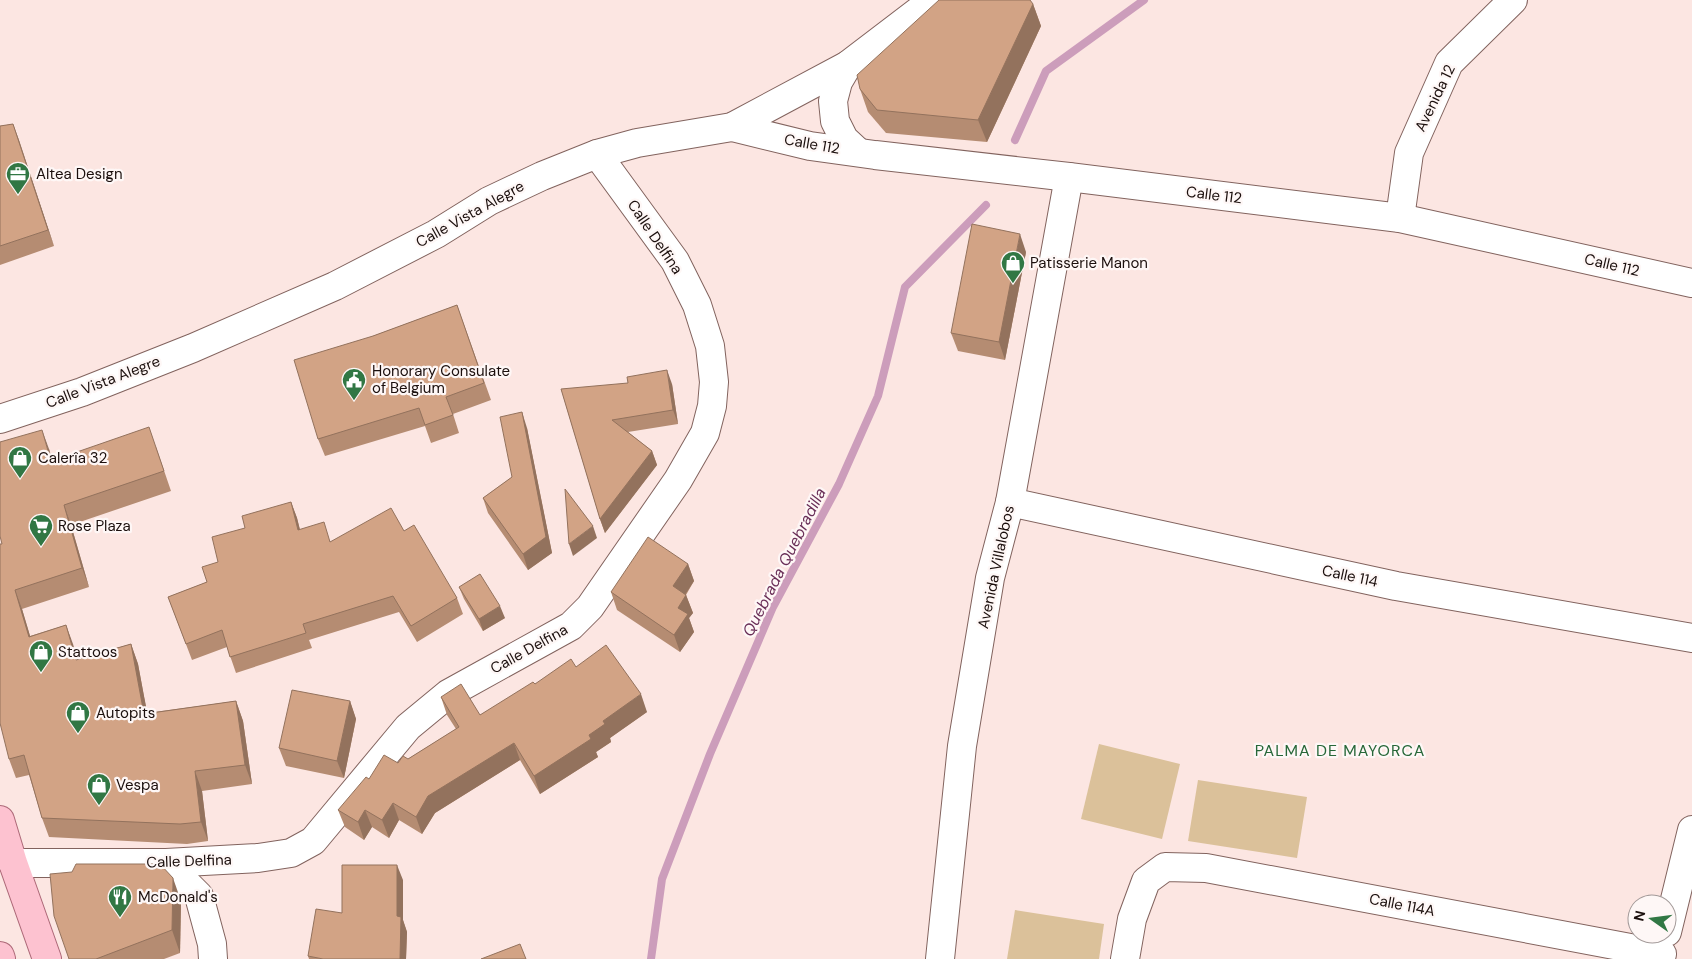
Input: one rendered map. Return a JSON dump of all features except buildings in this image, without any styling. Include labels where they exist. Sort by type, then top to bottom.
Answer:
[{"type":"main road","points":[[0,820],[47,959]]},
{"type":"street","name":"Calle Vista Alegre","points":[[0,419],[82,392],[193,348],[335,286],[436,234],[489,201],[542,176],[596,154],[638,143],[732,127],[848,66],[920,10],[929,0]]},
{"type":"street","name":"Avenida 12","points":[[1400,218],[1409,153],[1449,63],[1513,0]]},
{"type":"street","points":[[848,66],[838,82],[833,101],[835,121],[844,138],[858,152]]},
{"type":"street","name":"Calle 112","points":[[732,127],[810,146],[1400,218],[1692,284]]},
{"type":"street","name":"Calle Delfina","points":[[13,863],[166,863],[258,858],[291,853],[313,841],[408,727],[448,694],[571,626],[590,607],[678,480],[705,433],[710,415],[714,382],[710,346],[696,305],[675,261],[596,154]]},
{"type":"street","name":"Avenida Villalobos","points":[[940,959],[962,746],[990,578],[1010,502],[1070,177]]},
{"type":"street","name":"Calle 114","points":[[1010,502],[1396,586],[1692,638]]},
{"type":"street","points":[[1664,945],[1692,830]]},
{"type":"street","points":[[166,863],[199,896],[212,944],[213,959]]},
{"type":"street","name":"Calle 114A","points":[[1125,959],[1132,919],[1146,881],[1165,867],[1206,868],[1664,945]]},
{"type":"shaded area","points":[[1099,744],[1180,764],[1162,839],[1081,819]]},
{"type":"shaded area","points":[[1198,780],[1307,797],[1297,858],[1188,841]]},
{"type":"shaded area","points":[[1015,910],[1104,924],[1099,959],[1007,959]]},
{"type":"waterway","name":"Quebrada Quebradilla","points":[[1015,140],[1046,71],[1144,0]]},
{"type":"waterway","name":"Quebrada Quebradilla","points":[[651,959],[662,879],[710,754],[773,607],[839,484],[878,396],[905,287],[986,205]]},
{"type":"place","name":"Altea Design","points":[[18,195]]},
{"type":"place","name":"Patisserie Manon","points":[[1013,284]]},
{"type":"place","name":"Honorary Consulate of Belgium","points":[[354,401]]},
{"type":"place","name":"Calerîa 32","points":[[20,479]]},
{"type":"place","name":"Rose Plaza","points":[[41,547]]},
{"type":"place","name":"Stattoos","points":[[41,673]]},
{"type":"place","name":"Autopits","points":[[78,734]]},
{"type":"place","name":"Vespa","points":[[99,806]]},
{"type":"place","name":"McDonald's","points":[[120,918]]},
{"type":"district","name":"PALMA DE MAYORCA","points":[[1340,750]]}]
